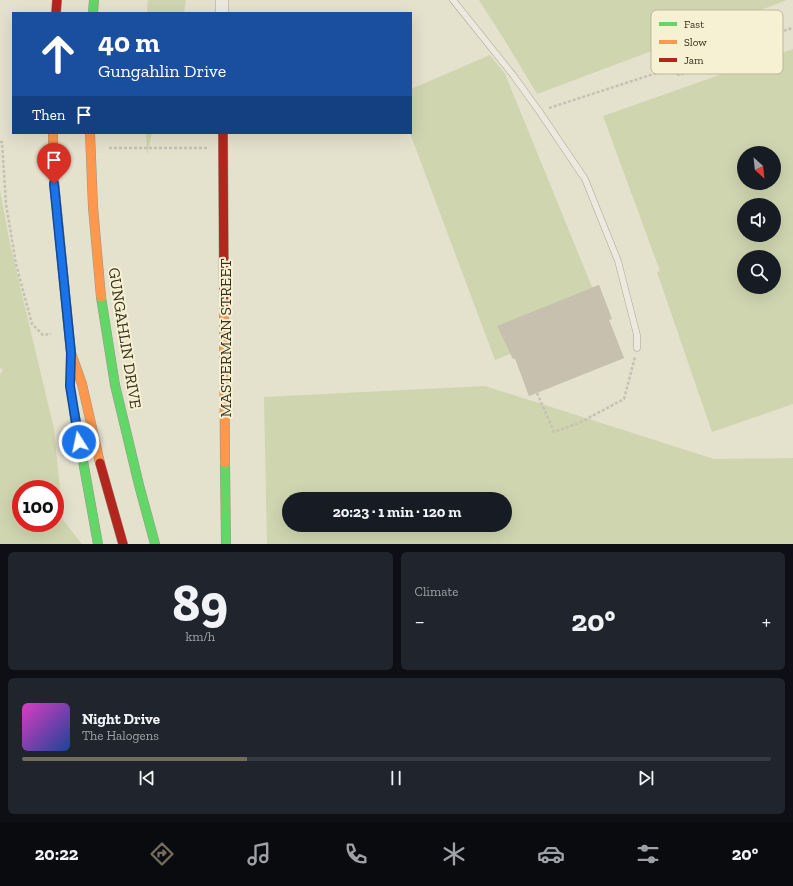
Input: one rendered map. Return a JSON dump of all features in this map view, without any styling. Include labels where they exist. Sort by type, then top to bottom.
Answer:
[{"type":"main road","points":[[56,12],[57,0]]},
{"type":"main road","points":[[93,12],[94,0]]},
{"type":"main road","points":[[53,134],[53,170],[71,353],[70,379]]},
{"type":"main road","name":"GUNGAHLIN DRIVE","points":[[90,134],[93,207],[99,280],[108,342],[115,384],[133,456],[138,485],[155,544]]},
{"type":"main road","name":"MASTERMAN STREET","points":[[223,134],[226,544]]},
{"type":"main road","points":[[71,353],[82,384],[98,454],[123,544]]},
{"type":"main road","points":[[72,402],[98,544]]},
{"type":"main road","points":[[133,456],[154,505]]},
{"type":"street","points":[[222,0],[222,12]]},
{"type":"lane","points":[[453,0],[513,75],[585,179],[618,261],[637,334],[637,348]]},
{"type":"path","points":[[783,31],[793,28]]},
{"type":"path","points":[[539,111],[654,74]]},
{"type":"path","points":[[0,142],[2,142],[6,204],[16,264],[32,324],[43,335],[69,333]]},
{"type":"path","points":[[90,148],[223,148]]},
{"type":"path","points":[[537,393],[554,432],[579,423],[624,399],[637,348]]},
{"type":"green space","points":[[148,0],[186,0],[184,12],[147,12]]},
{"type":"green space","points":[[479,0],[787,0],[760,10],[651,10],[651,51],[537,94]]},
{"type":"green space","points":[[793,49],[793,404],[712,432],[657,272],[660,271],[603,116],[722,74],[783,74],[783,53]]},
{"type":"green space","points":[[490,55],[505,74],[592,287],[599,285],[612,319],[609,320],[624,358],[529,396],[515,359],[513,359],[510,354],[495,360],[410,134],[412,134],[412,89]]},
{"type":"green space","points":[[146,134],[152,134],[147,155]]},
{"type":"green space","points":[[0,190],[10,244],[54,429],[59,480],[12,480],[12,532],[64,532],[64,521],[82,544],[0,544],[0,374],[3,370],[0,368]]},
{"type":"green space","points":[[485,386],[714,459],[793,458],[793,544],[267,544],[264,397]]},
{"type":"building","points":[[599,285],[612,319],[609,320],[624,358],[529,396],[515,358],[513,359],[497,326]]},
{"type":"traffic: fast","points":[[93,12],[94,0]]},
{"type":"traffic: fast","points":[[101,297],[115,385],[155,544]]},
{"type":"traffic: fast","points":[[74,411],[98,544]]},
{"type":"traffic: fast","points":[[225,463],[226,544]]},
{"type":"traffic: slow","points":[[53,134],[53,170],[71,353],[82,384],[100,463]]},
{"type":"traffic: slow","points":[[90,134],[93,207],[101,297]]},
{"type":"traffic: slow","points":[[224,304],[225,463]]},
{"type":"traffic: jam","points":[[56,12],[57,0]]},
{"type":"traffic: jam","points":[[223,134],[224,304]]},
{"type":"traffic: jam","points":[[100,463],[123,544]]},
{"type":"route","points":[[54,184],[71,353],[70,386],[79,442]]}]
